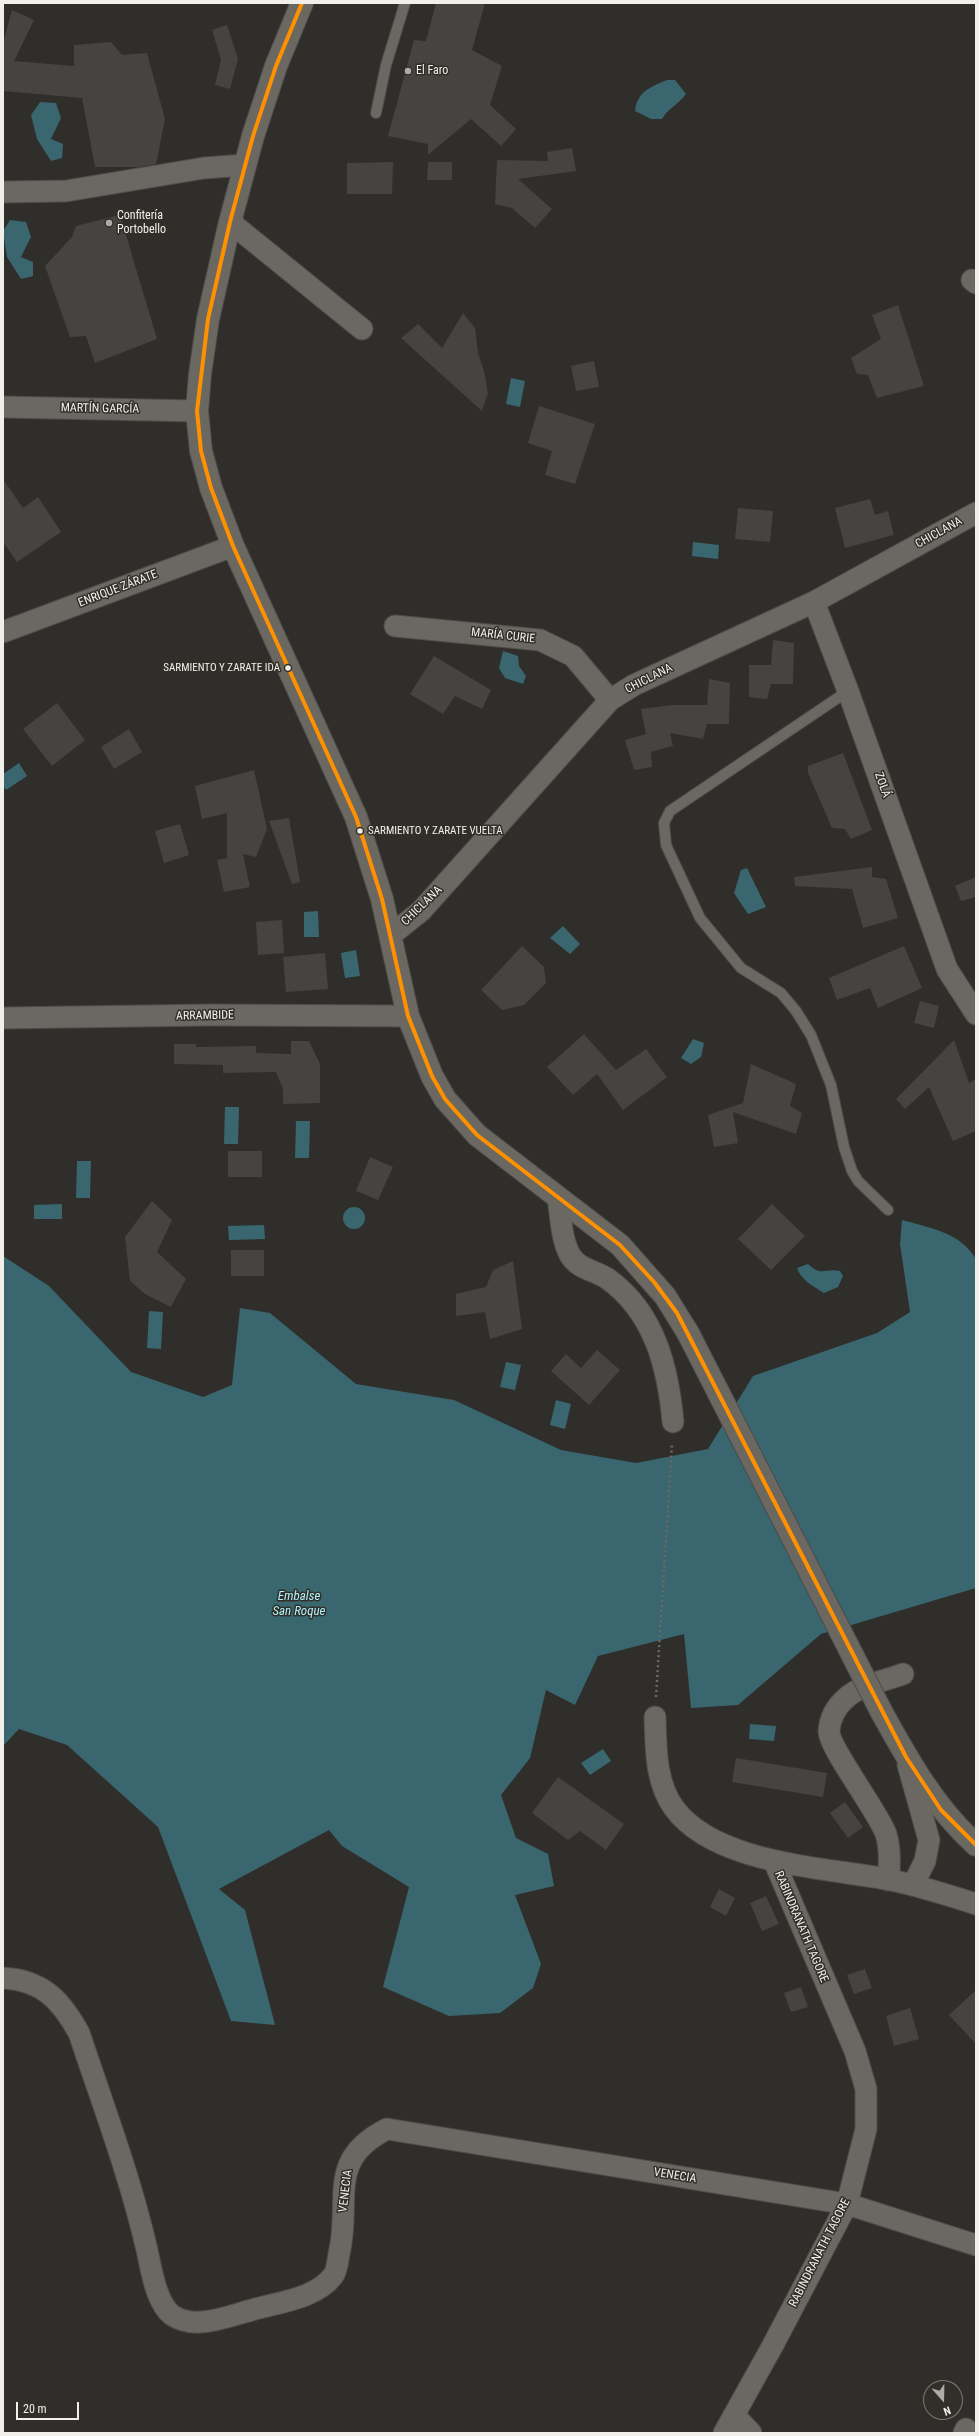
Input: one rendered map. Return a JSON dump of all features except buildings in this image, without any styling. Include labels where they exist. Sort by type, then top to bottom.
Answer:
[{"type":"main road","points":[[302,3],[276,66],[245,166],[230,222],[208,319],[200,374],[197,411],[201,451],[210,488],[233,546],[356,817],[375,873],[391,935],[408,1016],[432,1076],[457,1113],[493,1149],[620,1244],[665,1296],[688,1333],[906,1757],[941,1810],[976,1845]]},
{"type":"street","points":[[3,192],[66,191],[204,168],[245,166]]},
{"type":"street","points":[[230,222],[362,329]]},
{"type":"street","name":"MARTÍN GARCÍA","points":[[3,408],[197,411]]},
{"type":"street","name":"CHICLANA","points":[[391,935],[421,911],[610,700],[634,685],[814,602],[976,513]]},
{"type":"street","name":"ENRIQUE ZÁRATE","points":[[3,632],[233,546]]},
{"type":"street","name":"ZOLÁ","points":[[814,602],[848,691],[947,969],[976,1014]]},
{"type":"street","name":"MARÍA CURIE","points":[[395,626],[540,640],[573,656],[610,700]]},
{"type":"street","name":"ARRAMBIDE","points":[[3,1018],[210,1015],[408,1016]]},
{"type":"street","points":[[558,1198],[565,1239],[570,1255],[580,1266],[608,1279],[631,1300],[646,1319],[661,1353],[668,1379],[673,1422]]},
{"type":"street","points":[[889,1880],[889,1849],[886,1835],[878,1817],[836,1750],[829,1732],[833,1712],[845,1698],[857,1691],[903,1674]]},
{"type":"street","points":[[655,1717],[656,1753],[662,1784],[674,1807],[689,1824],[711,1837],[736,1849],[774,1861],[913,1885],[976,1904]]},
{"type":"street","points":[[906,1757],[929,1840],[925,1861],[913,1885]]},
{"type":"street","name":"RABINDRANATH TAGORE","points":[[724,2433],[774,2345],[847,2204],[866,2129],[866,2089],[855,2051],[774,1861]]},
{"type":"street","name":"VENECIA","points":[[3,1978],[15,1978],[42,1987],[67,2011],[79,2033],[135,2198],[157,2293],[171,2314],[184,2320],[203,2322],[310,2294],[334,2275],[341,2247],[346,2172],[354,2152],[370,2138],[387,2129],[847,2204],[976,2245]]},
{"type":"street","points":[[734,2415],[751,2433]]},
{"type":"lane","points":[[376,113],[386,65],[405,3]]},
{"type":"lane","points":[[848,691],[670,811],[664,823],[666,845],[700,918],[741,968],[781,993],[796,1011],[811,1035],[831,1085],[844,1147],[852,1170],[858,1181],[888,1210]]},
{"type":"path","points":[[655,1717],[673,1422]]},
{"type":"water","points":[[667,80],[675,80],[686,94],[667,112],[662,119],[651,119],[635,111],[638,99],[645,91]]},
{"type":"water","points":[[40,102],[56,103],[61,118],[51,139],[63,144],[62,158],[51,161],[37,139],[31,115]]},
{"type":"water","points":[[10,220],[26,222],[31,237],[21,257],[33,262],[33,276],[21,279],[7,257],[3,231]]},
{"type":"water","points":[[511,378],[525,381],[520,407],[506,404]]},
{"type":"water","points":[[693,542],[719,545],[718,559],[692,556]]},
{"type":"water","points":[[503,651],[518,656],[519,666],[526,676],[523,684],[505,678],[499,668]]},
{"type":"water","points":[[19,763],[27,776],[6,790],[3,786],[3,774]]},
{"type":"water","points":[[747,868],[766,907],[748,914],[734,893],[741,870]]},
{"type":"water","points":[[318,911],[319,937],[304,937],[304,912]]},
{"type":"water","points":[[563,926],[580,944],[570,954],[550,938]]},
{"type":"water","points":[[356,950],[360,976],[345,978],[341,953]]},
{"type":"water","points":[[693,1039],[704,1043],[701,1057],[691,1064],[681,1058]]},
{"type":"water","points":[[225,1107],[239,1107],[238,1144],[224,1144]]},
{"type":"water","points":[[296,1121],[310,1121],[309,1158],[295,1158]]},
{"type":"water","points":[[77,1161],[91,1161],[90,1198],[76,1198]]},
{"type":"water","points":[[62,1204],[62,1219],[34,1219],[34,1205]]},
{"type":"water","points":[[354,1207],[362,1210],[365,1218],[362,1226],[354,1229],[346,1226],[343,1218],[346,1210]]},
{"type":"water","name":"Embalse San Roque","points":[[902,1220],[944,1232],[962,1243],[976,1259],[976,1588],[821,1634],[738,1705],[691,1708],[684,1634],[598,1656],[575,1705],[546,1690],[530,1758],[501,1795],[516,1838],[548,1854],[554,1886],[515,1895],[541,1964],[533,1988],[500,2013],[449,2016],[383,1987],[409,1887],[342,1846],[329,1830],[219,1889],[245,1910],[275,2025],[231,2021],[158,1827],[67,1745],[19,1729],[3,1746],[3,1256],[49,1286],[131,1372],[203,1397],[232,1385],[240,1308],[270,1313],[356,1384],[454,1400],[561,1450],[636,1463],[708,1449],[753,1376],[877,1333],[910,1312],[900,1244]]},
{"type":"water","points":[[264,1225],[265,1239],[229,1240],[228,1226]]},
{"type":"water","points":[[808,1264],[820,1271],[840,1271],[843,1276],[838,1287],[824,1293],[808,1282],[801,1276],[797,1268]]},
{"type":"water","points":[[149,1311],[163,1312],[161,1349],[147,1348]]},
{"type":"water","points":[[506,1362],[521,1365],[515,1390],[500,1387]]},
{"type":"water","points":[[556,1400],[571,1404],[565,1429],[550,1425]]},
{"type":"water","points":[[750,1724],[776,1726],[774,1741],[749,1739]]},
{"type":"water","points":[[603,1749],[611,1761],[590,1775],[581,1763]]},
{"type":"transit line","points":[[302,3],[276,66],[253,136],[230,222],[208,319],[197,411],[201,451],[211,488],[233,546],[356,817],[382,899],[408,1016],[432,1076],[445,1099],[477,1135],[620,1245],[654,1282],[677,1313],[906,1757],[941,1810],[976,1845]]},
{"type":"place","name":"El Faro","points":[[408,71]]},
{"type":"place","name":"Confitería Portobello","points":[[109,223]]},
{"type":"place","name":"SARMIENTO Y ZARATE IDA","points":[[288,668]]},
{"type":"place","name":"SARMIENTO Y ZARATE VUELTA","points":[[360,831]]}]
